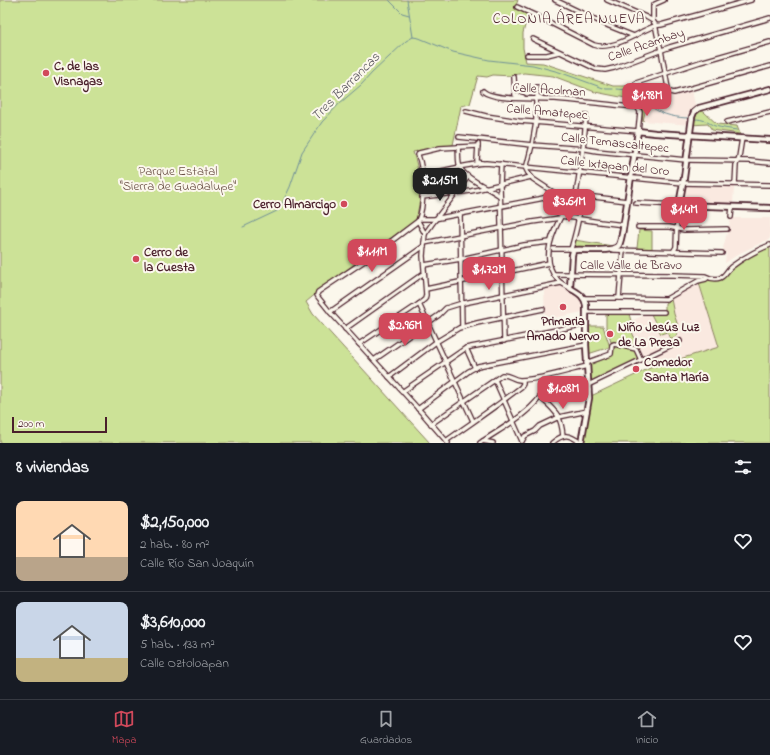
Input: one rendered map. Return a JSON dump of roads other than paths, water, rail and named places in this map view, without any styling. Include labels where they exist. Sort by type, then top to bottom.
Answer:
[{"type":"street","points":[[555,0],[609,26],[634,36]]},
{"type":"street","points":[[607,0],[661,25],[751,0]]},
{"type":"street","points":[[664,0],[653,6],[654,23],[661,50],[668,90],[672,93],[770,66]]},
{"type":"street","points":[[517,8],[598,46],[608,46],[634,36],[654,23]]},
{"type":"street","name":"Calle Acambay","points":[[533,39],[601,70],[614,68],[661,50],[770,18]]},
{"type":"street","points":[[636,83],[700,62],[770,42]]},
{"type":"street","points":[[527,56],[547,55],[560,52]]},
{"type":"street","points":[[514,77],[515,94],[525,99]]},
{"type":"street","points":[[537,86],[537,96],[544,99]]},
{"type":"street","points":[[673,252],[676,247],[676,228],[679,205],[692,117],[695,110],[770,89]]},
{"type":"street","name":"Calle Acolman","points":[[483,91],[485,94],[512,98],[553,99],[635,107],[638,108],[640,112],[638,131]]},
{"type":"street","points":[[536,99],[536,122],[526,168],[536,181],[557,194],[563,200],[565,209],[550,242],[549,263],[557,279],[583,297],[666,299],[698,280],[707,278],[722,278],[730,268],[746,257],[770,245]]},
{"type":"street","name":"Calle Amatepec","points":[[466,111],[500,119],[638,131],[655,134],[770,140]]},
{"type":"street","points":[[727,122],[770,112]]},
{"type":"street","points":[[570,288],[572,250],[578,219],[579,199],[577,195],[579,172],[584,144],[586,115]]},
{"type":"street","points":[[606,250],[619,245],[624,225],[633,155],[638,131]]},
{"type":"street","name":"Calle Temascaltepec","points":[[459,137],[686,160],[770,163]]},
{"type":"street","points":[[735,184],[736,165],[739,158],[742,138]]},
{"type":"street","points":[[478,139],[477,160],[478,162],[483,163]]},
{"type":"street","points":[[359,344],[419,304],[426,297],[424,273],[425,234],[419,220],[422,197],[422,174],[418,153],[440,148],[478,146]]},
{"type":"street","points":[[458,147],[462,172],[500,196]]},
{"type":"street","name":"Calle Ixtapan del Oro","points":[[422,174],[440,172],[483,163],[683,183],[770,185]]},
{"type":"street","points":[[501,164],[500,196],[504,341]]},
{"type":"street","points":[[422,197],[471,191],[531,176]]},
{"type":"street","points":[[425,234],[468,177]]},
{"type":"street","points":[[523,380],[521,387],[504,401],[447,442],[330,312],[318,297],[318,292],[369,258],[419,220],[460,214],[539,199],[557,194],[627,201]]},
{"type":"street","points":[[636,203],[770,208]]},
{"type":"street","points":[[731,218],[732,207]]},
{"type":"street","points":[[460,214],[462,327]]},
{"type":"street","points":[[330,312],[424,245],[460,236],[561,217],[624,225]]},
{"type":"street","points":[[638,227],[676,228],[684,230],[727,229]]},
{"type":"street","points":[[424,265],[501,251],[524,245],[550,242]]},
{"type":"street","points":[[553,249],[722,253]]},
{"type":"street","points":[[619,298],[623,250]]},
{"type":"street","points":[[426,288],[549,263]]},
{"type":"street","points":[[345,329],[424,273]]},
{"type":"street","name":"Calle Valle de Bravo","points":[[554,274],[705,276],[707,278]]},
{"type":"street","points":[[374,360],[439,315],[446,308],[562,283]]},
{"type":"street","points":[[581,443],[589,398],[586,312],[583,297]]},
{"type":"street","points":[[419,304],[473,422]]},
{"type":"street","points":[[389,377],[436,342],[462,327],[544,309]]},
{"type":"street","points":[[586,312],[664,312]]},
{"type":"street","points":[[402,392],[466,348],[586,324]]},
{"type":"street","points":[[481,442],[513,421],[534,404],[540,397],[589,387],[680,342]]},
{"type":"street","points":[[431,424],[504,374],[517,380],[523,380],[587,365],[612,354],[612,345],[614,344],[636,349],[641,360]]},
{"type":"street","points":[[418,409],[475,368],[486,364],[586,345]]},
{"type":"street","points":[[466,348],[475,368]]},
{"type":"street","points":[[495,380],[522,442]]},
{"type":"street","points":[[540,397],[559,417],[563,436]]},
{"type":"street","points":[[522,442],[525,436],[535,431],[540,426],[559,417],[587,411]]},
{"type":"street","points":[[552,443],[563,436],[573,436],[581,443]]},
{"type":"street","points":[[481,442],[493,443]]},
{"type":"waterway","name":"Tres Barrancas","points":[[389,0],[402,13],[409,15]]},
{"type":"waterway","name":"Tres Barrancas","points":[[407,0],[413,37]]},
{"type":"waterway","name":"Tres Barrancas","points":[[243,227],[279,210],[290,187],[302,152],[322,122],[406,41],[413,37],[453,52],[489,60],[533,65],[559,72],[606,89],[613,89]]},
{"type":"waterway","name":"Tres Barrancas","points":[[617,89],[632,90],[643,94],[653,108],[661,113],[670,116],[689,118]]},
{"type":"waterway","name":"Tres Barrancas","points":[[694,119],[703,120],[718,127],[737,130]]},
{"type":"place","name":"C. de las Visnagas","points":[[46,73]]},
{"type":"place","name":"Cerro Almarcigo","points":[[344,204]]},
{"type":"place","name":"Cerro de la Cuesta","points":[[136,259]]},
{"type":"place","name":"Primaria Amado Nervo","points":[[563,307]]},
{"type":"place","name":"Niño Jesús Luz de La Presa","points":[[610,334]]},
{"type":"place","name":"Comedor Santa María","points":[[636,369]]},
{"type":"district","name":"COLONIA ÁREA NUEVA","points":[[569,19]]},
{"type":"park label","name":"Parque Estatal \"Sierra de Guadalupe\"","points":[[178,178]]}]
